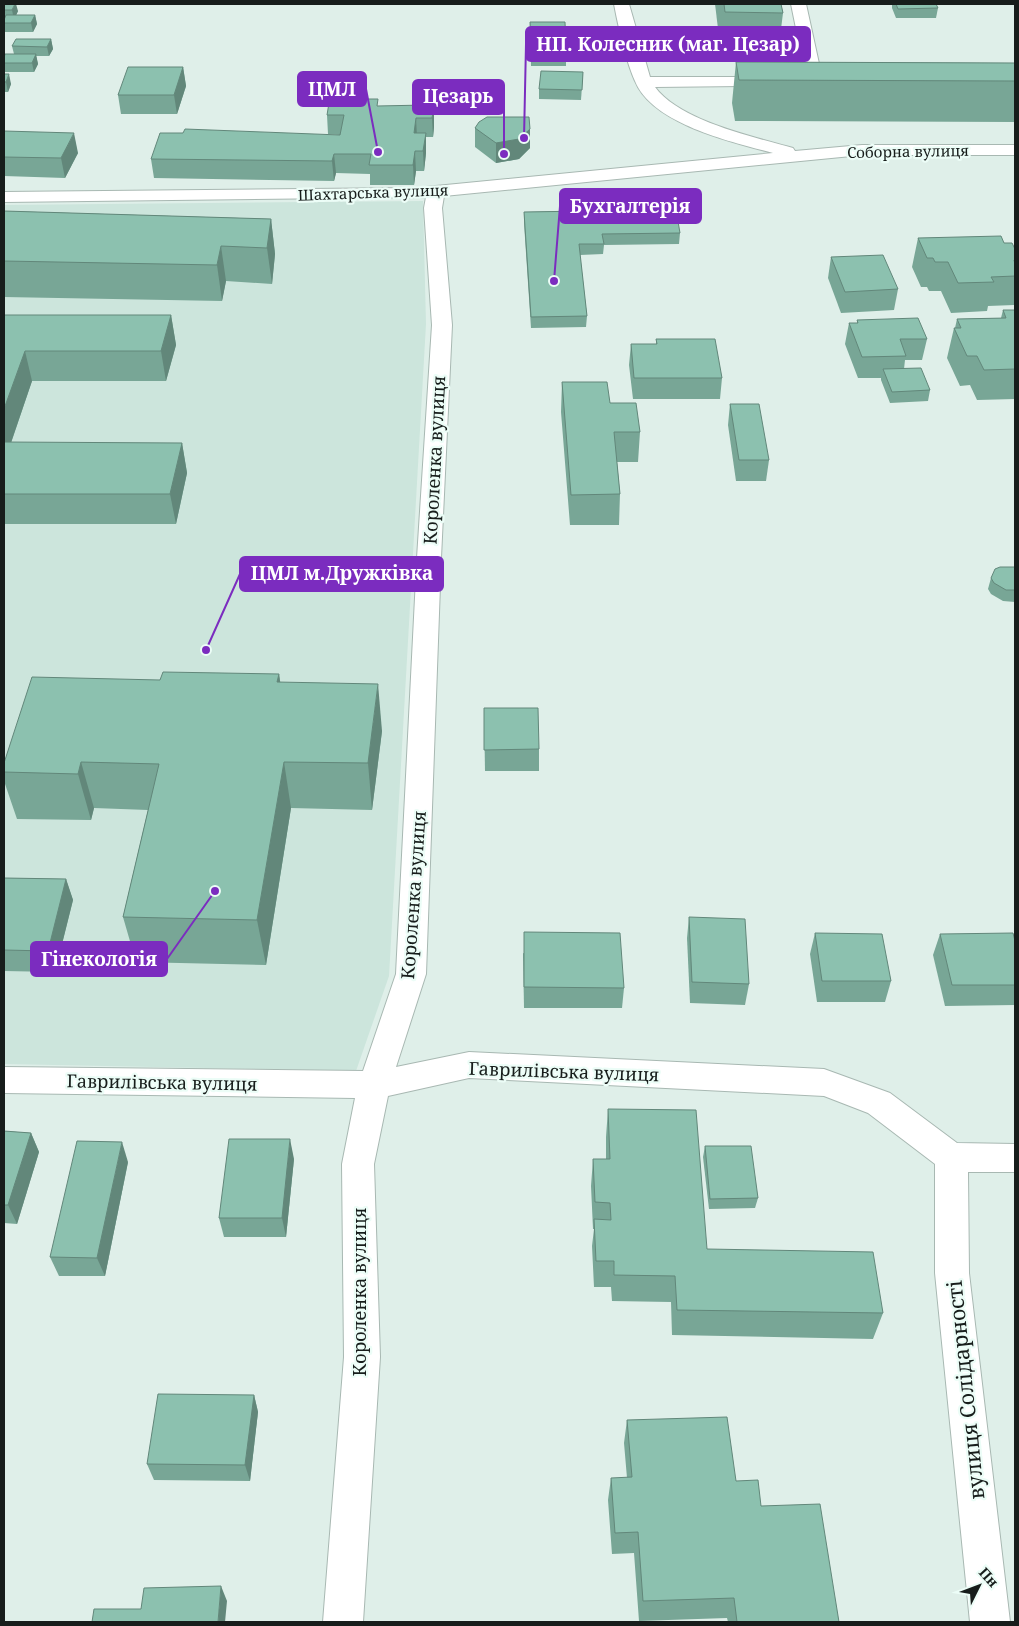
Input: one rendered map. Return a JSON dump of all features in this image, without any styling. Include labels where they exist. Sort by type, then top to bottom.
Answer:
[{"type":"street","points":[[621,4],[643,82],[649,94],[697,125],[801,157]]},
{"type":"street","points":[[643,82],[815,82],[799,4]]},
{"type":"street","name":"Соборна вулиця","points":[[801,157],[862,150],[1015,150]]},
{"type":"street","name":"Шахтарська вулиця","points":[[4,198],[415,193],[801,157]]},
{"type":"street","name":"Короленка вулиця","points":[[343,1622],[362,1357],[358,1164],[374,1085],[411,974],[429,558],[442,326],[433,208],[436,191]]},
{"type":"street","name":"Гаврилівська вулиця","points":[[4,1080],[374,1085],[469,1065],[824,1083],[879,1103],[951,1157]]},
{"type":"street","points":[[951,1157],[1015,1158]]},
{"type":"street","name":"вулиця Солідарності","points":[[951,1157],[952,1273],[990,1622]]},
{"type":"shaded area","points":[[423,201],[426,324],[389,976],[356,1071],[4,1064],[4,205]]},
{"type":"building","points":[[4,4],[15,4],[12,10],[4,10]]},
{"type":"building","points":[[724,4],[781,4],[783,13],[725,12]]},
{"type":"building","points":[[896,4],[936,4],[938,8],[898,9]]},
{"type":"building","points":[[6,15],[35,15],[31,23],[4,23]]},
{"type":"building","points":[[530,22],[565,22],[566,47],[531,47]]},
{"type":"building","points":[[16,39],[51,39],[47,47],[12,46]]},
{"type":"building","points":[[5,54],[36,54],[32,63],[4,63]]},
{"type":"building","points":[[736,62],[1015,63],[1015,81],[739,80]]},
{"type":"building","points":[[128,67],[183,67],[174,95],[118,95]]},
{"type":"building","points":[[541,71],[583,72],[582,90],[539,89]]},
{"type":"building","points":[[4,74],[9,74],[6,82],[4,82]]},
{"type":"building","points":[[341,99],[378,99],[377,106],[426,105],[426,107],[434,107],[432,118],[416,118],[414,133],[426,133],[423,151],[415,151],[413,165],[369,165],[371,154],[334,154],[332,161],[151,159],[160,133],[183,133],[185,129],[340,135],[344,115],[327,115],[329,103],[340,103]]},
{"type":"building","points":[[487,117],[529,117],[530,129],[519,139],[496,143],[475,128],[479,122]]},
{"type":"building","points":[[4,131],[74,133],[61,158],[4,157]]},
{"type":"building","points":[[585,205],[602,205],[603,211],[676,210],[680,233],[602,234],[604,244],[579,244],[587,316],[531,317],[524,212],[586,211]]},
{"type":"building","points":[[4,211],[271,219],[267,248],[221,246],[217,265],[4,261]]},
{"type":"building","points":[[1001,236],[1004,243],[1012,243],[1015,249],[1015,276],[991,277],[994,282],[958,283],[948,262],[935,262],[933,258],[927,258],[918,238]]},
{"type":"building","points":[[883,255],[898,289],[845,292],[831,257]]},
{"type":"building","points":[[1003,310],[1015,310],[1015,369],[984,370],[977,356],[967,356],[954,328],[961,328],[957,319],[1006,318]]},
{"type":"building","points":[[4,315],[171,315],[161,351],[25,351],[4,409]]},
{"type":"building","points":[[918,318],[927,339],[900,339],[906,356],[862,357],[849,323],[858,323],[857,320]]},
{"type":"building","points":[[656,339],[715,339],[722,378],[634,378],[631,344],[657,344]]},
{"type":"building","points":[[921,368],[930,390],[892,392],[883,369]]},
{"type":"building","points":[[562,382],[607,382],[610,403],[636,403],[640,432],[614,432],[620,494],[571,495]]},
{"type":"building","points":[[730,404],[759,404],[769,460],[739,460]]},
{"type":"building","points":[[4,442],[182,443],[170,494],[4,494]]},
{"type":"building","points":[[1015,567],[1015,590],[1006,590],[994,583],[991,578],[995,569]]},
{"type":"building","points":[[163,672],[279,674],[277,682],[378,684],[368,763],[284,762],[257,920],[123,917],[159,764],[81,762],[78,774],[4,772],[4,763],[32,677],[160,680]]},
{"type":"building","points":[[484,708],[538,708],[539,749],[484,750]]},
{"type":"building","points":[[4,878],[66,879],[48,951],[4,950]]},
{"type":"building","points":[[689,917],[745,919],[749,984],[692,982]]},
{"type":"building","points":[[524,932],[620,933],[624,988],[524,987]]},
{"type":"building","points":[[815,933],[882,934],[891,981],[822,981]]},
{"type":"building","points":[[1013,933],[1015,941],[1015,985],[952,985],[940,934]]},
{"type":"building","points":[[608,1109],[696,1110],[707,1249],[873,1252],[883,1313],[677,1310],[675,1276],[614,1275],[614,1261],[596,1261],[594,1219],[611,1220],[610,1203],[595,1202],[593,1159],[610,1159]]},
{"type":"building","points":[[4,1131],[31,1133],[8,1205],[4,1205]]},
{"type":"building","points":[[229,1139],[290,1139],[282,1218],[219,1218]]},
{"type":"building","points":[[77,1141],[122,1142],[97,1258],[50,1257]]},
{"type":"building","points":[[705,1146],[751,1146],[758,1198],[710,1199]]},
{"type":"building","points":[[158,1394],[254,1395],[245,1465],[147,1464]]},
{"type":"building","points":[[727,1417],[736,1481],[758,1480],[761,1506],[820,1504],[839,1622],[737,1622],[734,1598],[643,1601],[638,1532],[615,1533],[611,1478],[632,1477],[627,1420]]},
{"type":"building","points":[[221,1586],[218,1622],[92,1622],[94,1609],[141,1609],[144,1588]]},
{"type":"place","name":"НП. Колесник (маг. Цезар)","points":[[524,138]]},
{"type":"place","name":"ЦМЛ","points":[[378,152]]},
{"type":"place","name":"Цезарь","points":[[504,154]]},
{"type":"place","name":"Бухгалтерія","points":[[554,281]]},
{"type":"place","name":"ЦМЛ м.Дружківка","points":[[206,650]]},
{"type":"place","name":"Гінекологія","points":[[215,891]]}]
